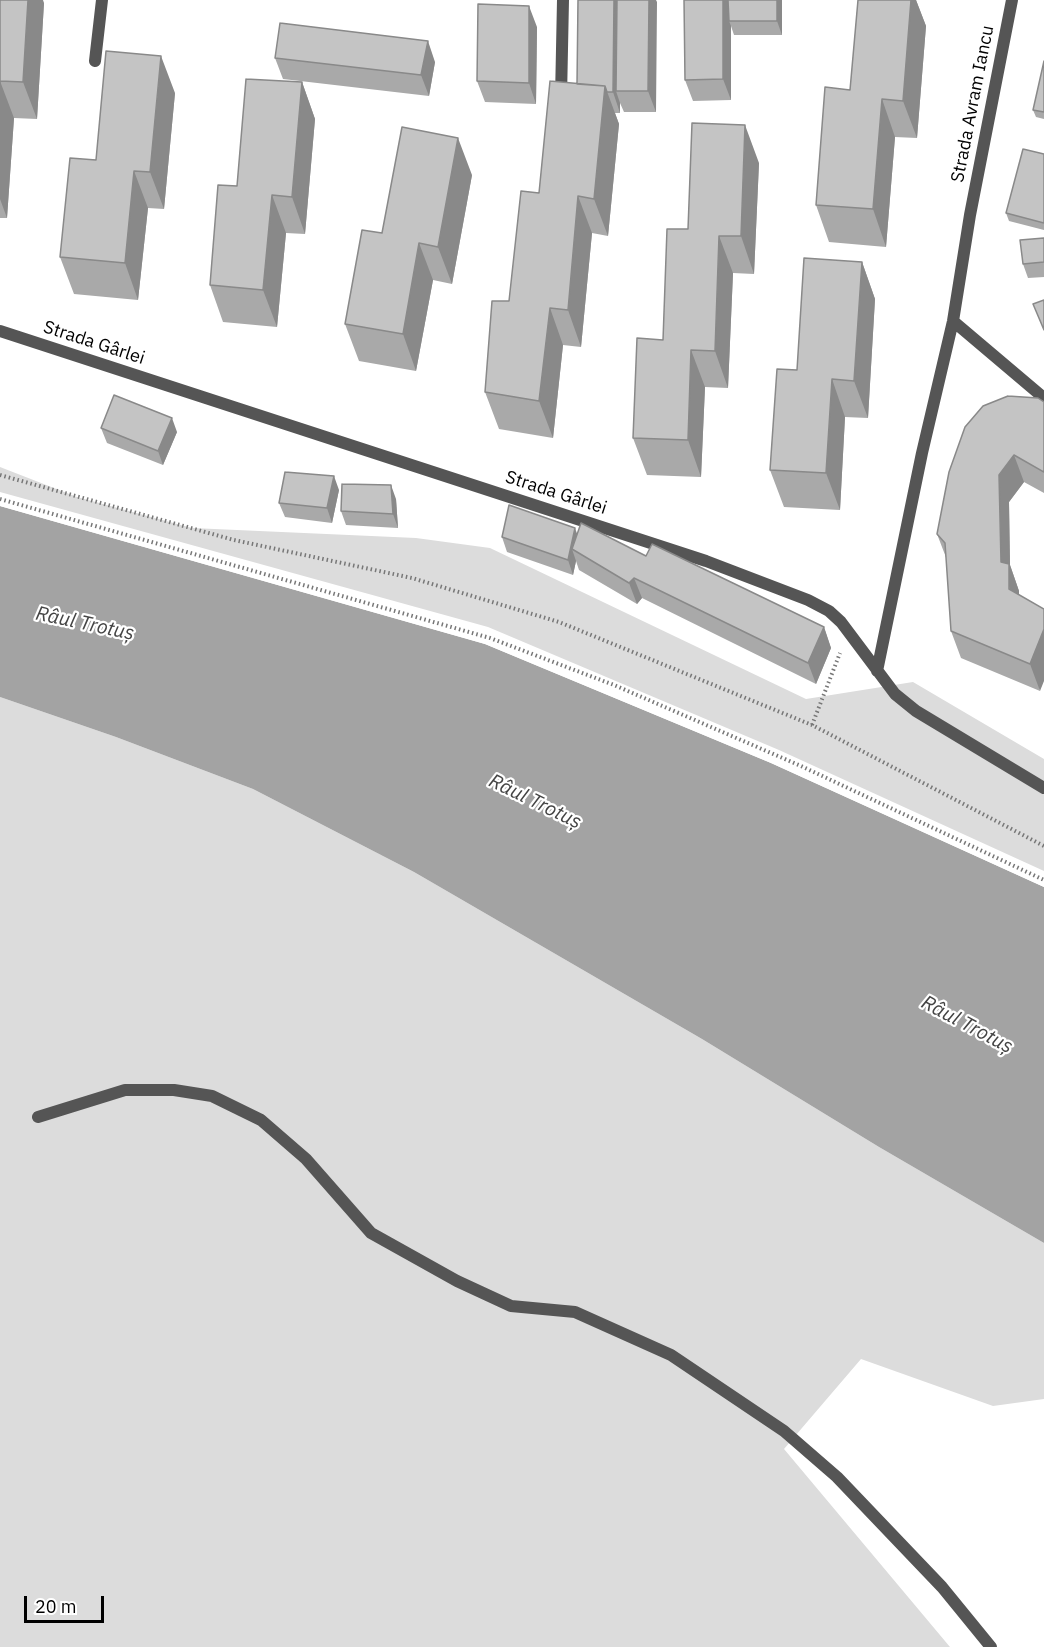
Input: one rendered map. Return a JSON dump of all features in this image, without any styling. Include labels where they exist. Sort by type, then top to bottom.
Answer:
[{"type":"street","points":[[95,61],[102,0]]},
{"type":"street","points":[[561,102],[562,0]]},
{"type":"street","name":"Strada Avram Iancu","points":[[877,671],[922,453],[953,321],[970,215],[1012,0]]},
{"type":"street","points":[[953,321],[1044,398]]},
{"type":"street","name":"Strada Gârlei","points":[[0,332],[716,565],[808,600],[829,611],[849,630],[895,694],[916,711],[1044,788]]},
{"type":"street","points":[[38,1117],[125,1090],[174,1090],[212,1096],[261,1120],[306,1159],[371,1233],[457,1281],[511,1306],[575,1312],[671,1355],[784,1431],[837,1477],[942,1587],[991,1647]]},
{"type":"path","points":[[0,475],[234,540],[412,578],[559,622],[812,725],[1044,846]]},
{"type":"path","points":[[0,499],[490,638],[614,685],[801,766],[1044,880]]},
{"type":"path","points":[[812,725],[849,630]]},
{"type":"shaded area","points":[[0,467],[77,497],[192,528],[416,538],[490,548],[806,699],[913,682],[1044,759],[1044,871],[779,750],[488,627],[0,492]]},
{"type":"shaded area","points":[[0,697],[116,737],[253,789],[414,872],[702,1039],[879,1147],[1044,1243],[1044,1399],[993,1406],[861,1359],[784,1449],[950,1647],[0,1647]]},
{"type":"water","name":"Râul Trotuș","points":[[0,506],[485,644],[771,763],[1044,887],[1044,1243],[879,1147],[702,1039],[414,872],[253,789],[116,737],[0,697]]},
{"type":"pier","points":[[0,503],[486,641],[772,760],[1044,884],[1044,887],[771,763],[485,644],[0,506]]},
{"type":"building","points":[[0,0],[28,0],[23,82],[0,81]]},
{"type":"building","points":[[578,0],[614,0],[613,92],[607,92],[605,86],[577,84]]},
{"type":"building","points":[[617,0],[649,0],[648,91],[616,91]]},
{"type":"building","points":[[684,0],[723,0],[723,79],[685,80]]},
{"type":"building","points":[[728,0],[777,0],[777,21],[729,21]]},
{"type":"building","points":[[858,0],[911,0],[903,101],[882,99],[873,209],[816,205],[825,87],[850,90]]},
{"type":"building","points":[[478,4],[529,6],[529,83],[477,81]]},
{"type":"building","points":[[280,23],[428,41],[421,75],[275,58]]},
{"type":"building","points":[[106,51],[161,56],[150,172],[134,171],[125,263],[60,257],[70,158],[96,160]]},
{"type":"building","points":[[1044,61],[1044,112],[1033,110]]},
{"type":"building","points":[[246,79],[302,82],[292,197],[272,195],[263,290],[210,285],[218,185],[237,186]]},
{"type":"building","points":[[550,81],[605,86],[594,199],[578,196],[568,310],[550,308],[539,401],[485,392],[492,301],[509,301],[521,191],[539,193]]},
{"type":"building","points":[[692,123],[745,125],[741,236],[719,236],[715,351],[691,350],[688,440],[633,438],[637,338],[663,340],[667,229],[688,229]]},
{"type":"building","points":[[402,127],[458,138],[438,247],[419,243],[403,334],[345,324],[362,230],[382,233]]},
{"type":"building","points":[[1023,149],[1044,154],[1044,223],[1006,213]]},
{"type":"building","points":[[1044,238],[1044,262],[1023,264],[1020,240]]},
{"type":"building","points":[[804,258],[862,262],[854,381],[832,379],[826,473],[770,470],[777,369],[797,370]]},
{"type":"building","points":[[1044,300],[1044,330],[1033,304]]},
{"type":"building","points":[[114,395],[172,418],[158,451],[101,428]]},
{"type":"building","points":[[1008,396],[1038,398],[1044,402],[1044,472],[1014,455],[999,475],[1001,562],[1009,564],[1009,589],[1044,609],[1044,629],[1030,664],[951,631],[945,543],[937,534],[949,472],[965,427],[983,406]]},
{"type":"building","points":[[285,472],[334,476],[327,508],[279,503]]},
{"type":"building","points":[[342,484],[391,485],[393,514],[341,511]]},
{"type":"building","points":[[509,505],[575,528],[568,560],[502,537]]},
{"type":"building","points":[[581,523],[646,556],[652,544],[824,627],[808,663],[634,578],[629,583],[572,549]]}]
